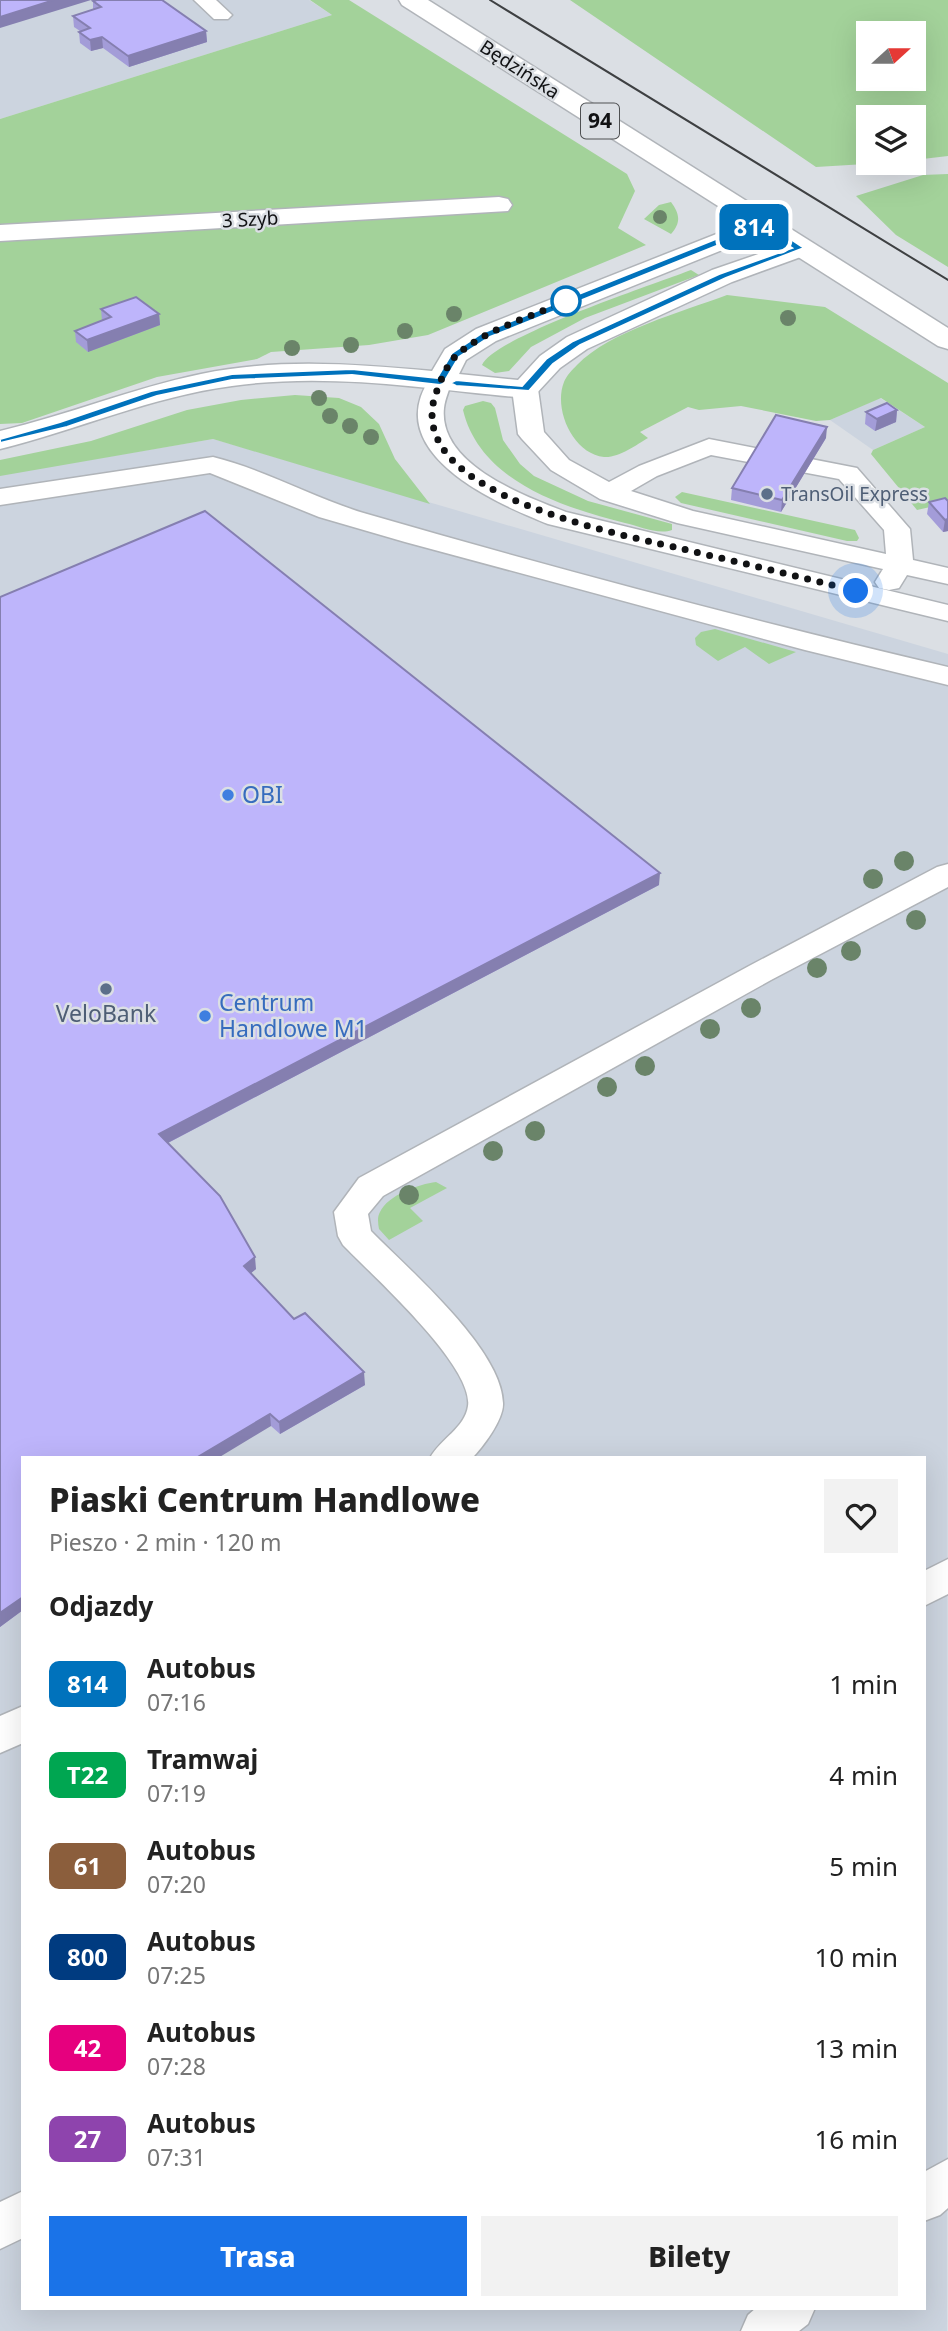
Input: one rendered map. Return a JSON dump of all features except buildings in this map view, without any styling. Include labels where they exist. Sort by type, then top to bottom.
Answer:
[{"type":"street","name":"Będzińska","points":[[411,0],[948,340]]},
{"type":"street","name":"3 Szyb","points":[[0,233],[499,205]]},
{"type":"street","points":[[440,382],[455,355],[486,335],[762,224]]},
{"type":"street","points":[[0,440],[82,419],[155,394],[232,377],[352,372],[525,389],[550,362],[577,343],[722,276],[799,248]]},
{"type":"lane","points":[[204,0],[221,15]]},
{"type":"lane","points":[[440,382],[431,411],[441,446],[468,474],[508,499],[557,518],[948,613]]},
{"type":"lane","points":[[525,389],[531,434],[560,465],[609,493],[686,517],[948,576]]},
{"type":"lane","points":[[609,493],[648,471],[709,447],[848,473],[897,529],[900,564],[881,597]]},
{"type":"lane","points":[[0,497],[213,465],[328,511],[401,533],[948,676]]},
{"type":"lane","points":[[450,1456],[472,1435],[486,1405],[480,1381],[459,1343],[355,1236],[351,1213],[371,1186],[760,973],[948,874]]},
{"type":"lane","points":[[926,1590],[948,1574]]},
{"type":"lane","points":[[0,1736],[21,1724]]},
{"type":"lane","points":[[926,2198],[948,2180]]},
{"type":"lane","points":[[0,2228],[21,2213]]},
{"type":"lane","points":[[764,2331],[790,2310]]},
{"type":"shaded area","points":[[0,0],[309,0],[332,15],[0,119]]},
{"type":"shaded area","points":[[880,398],[925,427],[873,450],[830,420]]},
{"type":"shaded area","points":[[213,439],[948,654],[947,2331],[0,2331],[0,475]]},
{"type":"green space","points":[[310,0],[349,0],[627,174],[635,191],[618,228],[646,245],[428,335],[369,345],[271,352],[257,359],[157,377],[22,423],[0,424],[0,119],[332,15]]},
{"type":"green space","points":[[570,0],[948,0],[948,156],[926,159],[926,105],[856,105],[856,165],[816,167]]},
{"type":"green space","points":[[948,174],[948,267],[896,235],[856,196],[926,175]]},
{"type":"green space","points":[[671,202],[678,218],[671,234],[644,219],[659,205]]},
{"type":"green space","points":[[691,270],[699,275],[585,318],[531,347],[509,371],[495,373],[482,365],[493,353],[544,326]]},
{"type":"green space","points":[[727,295],[825,307],[948,383],[948,503],[917,510],[871,454],[873,450],[925,427],[881,398],[830,420],[816,421],[741,406],[699,410],[688,407],[640,432],[648,438],[621,453],[604,457],[583,448],[568,428],[561,405],[564,382],[574,368],[591,353],[627,332]]},
{"type":"green space","points":[[295,395],[339,398],[361,407],[379,424],[395,459],[430,504],[213,439],[0,476],[0,460],[91,441],[187,410],[241,400]]},
{"type":"green space","points":[[483,401],[491,403],[495,408],[503,440],[520,464],[534,476],[588,501],[672,524],[672,530],[649,530],[576,509],[527,487],[505,473],[472,435],[463,410],[465,406]]},
{"type":"green space","points":[[682,492],[855,530],[859,538],[857,541],[847,541],[681,503],[675,497]]},
{"type":"green space","points":[[715,629],[796,652],[769,664],[745,647],[718,661],[696,645],[695,638],[701,632]]},
{"type":"green space","points":[[436,1182],[447,1188],[410,1208],[423,1221],[389,1240],[379,1229],[378,1216],[384,1206],[405,1191]]},
{"type":"tram line","points":[[490,0],[948,280]]},
{"type":"bus line","name":"814","points":[[0,439],[63,425],[155,394],[232,377],[352,372],[440,382],[455,355],[486,335],[762,224],[799,248],[722,276],[577,343],[550,362],[525,389],[456,383]]},
{"type":"place","name":"TransOil Express","points":[[767,494]]},
{"type":"place","name":"OBI","points":[[228,795]]},
{"type":"place","name":"VeloBank","points":[[106,989]]},
{"type":"place","name":"Centrum Handlowe M1","points":[[205,1016]]},
{"type":"route","points":[[566,301],[486,335],[455,355],[440,382],[431,411],[441,446],[468,474],[508,499],[557,518],[856,591]]}]
